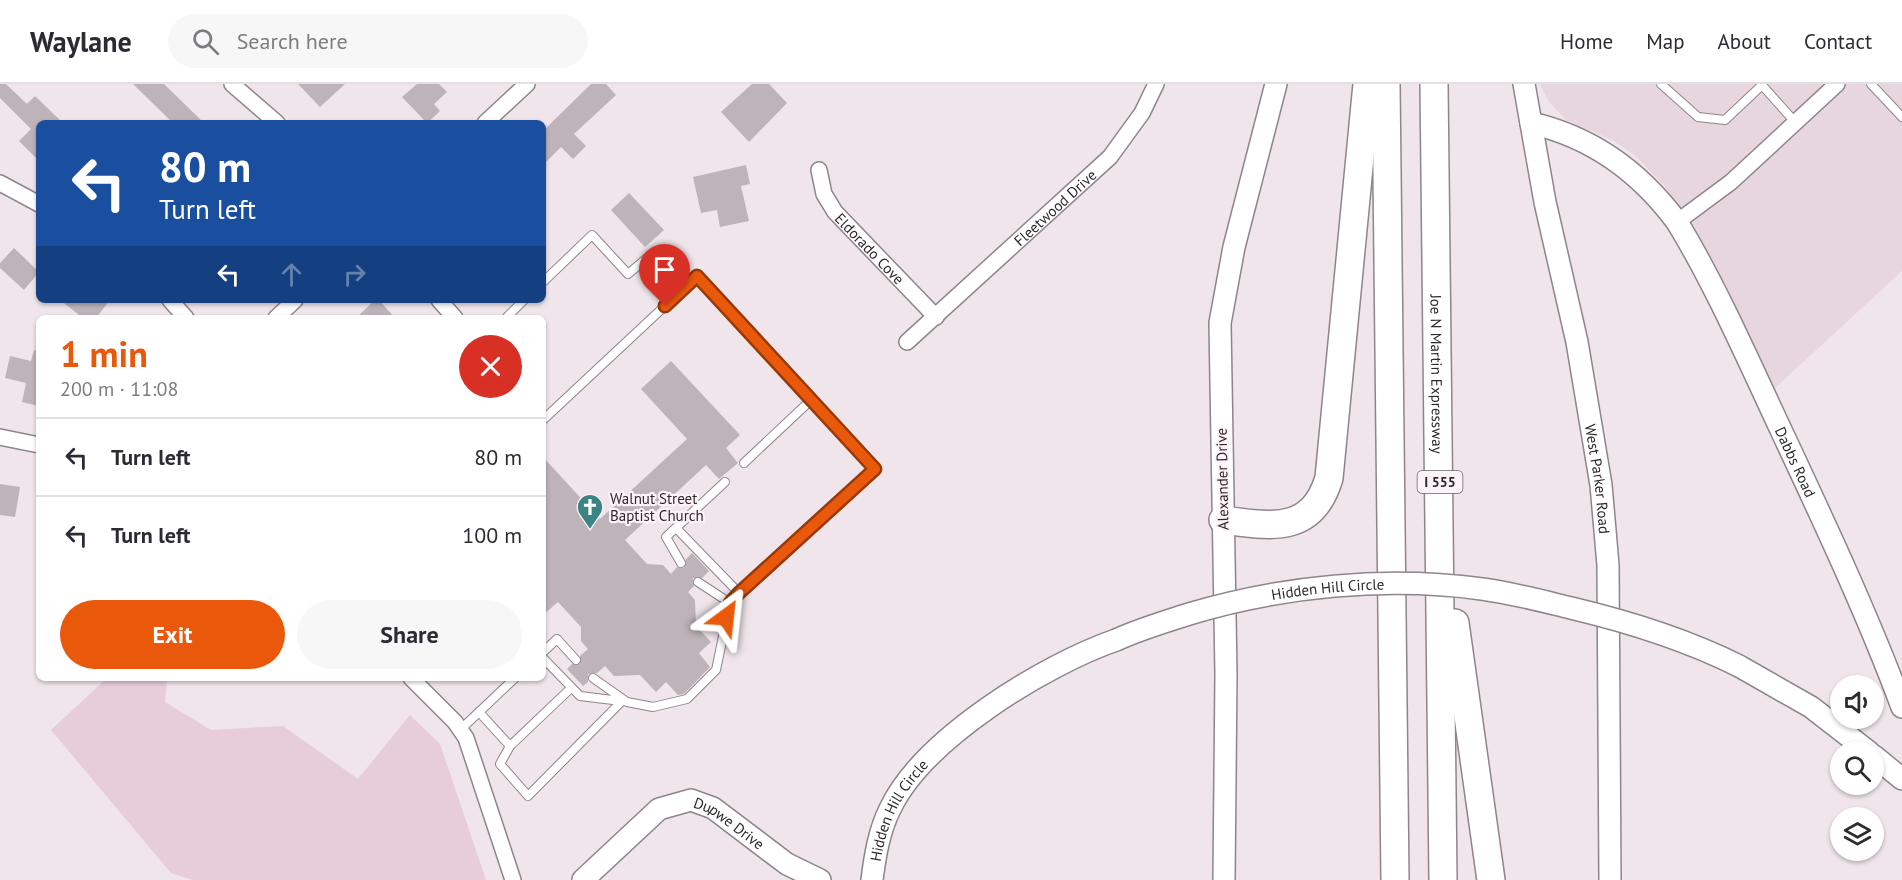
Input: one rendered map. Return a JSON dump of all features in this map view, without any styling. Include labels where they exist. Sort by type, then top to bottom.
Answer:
[{"type":"highway","points":[[1223,520],[1283,525],[1313,511],[1324,495],[1329,478],[1367,84]]},
{"type":"highway","points":[[1386,84],[1395,880]]},
{"type":"highway","name":"Joe N Martin Expressway","points":[[1434,84],[1443,880]]},
{"type":"highway","points":[[1440,511],[1491,880]]},
{"type":"street","points":[[232,84],[274,120]]},
{"type":"street","points":[[488,120],[527,84]]},
{"type":"street","name":"Fleetwood Drive","points":[[907,342],[1110,157],[1142,113],[1156,84]]},
{"type":"street","name":"Alexander Drive","points":[[1224,880],[1226,674],[1220,323],[1234,247],[1276,84]]},
{"type":"street","name":"West Parker Road","points":[[1524,84],[1545,202],[1577,342],[1601,485],[1608,565],[1610,880]]},
{"type":"street","points":[[1677,222],[1731,182],[1837,84]]},
{"type":"street","name":"Dabbs Road","points":[[1531,123],[1572,135],[1622,164],[1662,202],[1677,222],[1762,388],[1818,508],[1902,707]]},
{"type":"street","name":"Eldorado Cove","points":[[819,170],[820,183],[835,212],[936,317]]},
{"type":"street","points":[[0,183],[36,202]]},
{"type":"street","points":[[173,303],[183,315]]},
{"type":"street","points":[[279,315],[291,303]]},
{"type":"street","points":[[442,303],[452,315]]},
{"type":"street","points":[[0,437],[36,444]]},
{"type":"street","name":"Hidden Hill Circle","points":[[872,880],[878,844],[890,808],[939,746],[964,724],[1004,697],[1055,667],[1167,620],[1243,600],[1337,586],[1432,586],[1512,594],[1625,621],[1658,631],[1739,666],[1811,708],[1854,741]]},
{"type":"street","points":[[414,681],[460,730],[470,746],[513,880]]},
{"type":"street","points":[[1884,764],[1902,779]]},
{"type":"street","name":"Dupwe Drive","points":[[583,880],[659,809],[691,800],[713,808],[787,864],[820,880]]},
{"type":"lane","points":[[1661,84],[1698,117],[1725,120],[1761,85],[1795,122]]},
{"type":"lane","points":[[1871,84],[1902,117]]},
{"type":"lane","points":[[546,279],[592,235],[628,274],[654,252],[686,286]]},
{"type":"lane","points":[[546,416],[697,276],[875,469],[730,603],[716,670],[687,699],[653,707],[580,696],[546,661]]},
{"type":"lane","points":[[509,315],[521,303]]},
{"type":"lane","points":[[744,463],[811,400]]},
{"type":"lane","points":[[681,563],[666,537],[725,482]]},
{"type":"lane","points":[[676,528],[739,593]]},
{"type":"lane","points":[[698,582],[730,603]]},
{"type":"lane","points":[[546,649],[557,639],[576,660]]},
{"type":"lane","points":[[593,678],[622,701]]},
{"type":"lane","points":[[460,730],[512,681]]},
{"type":"lane","points":[[571,688],[510,746],[500,764],[528,796],[622,701]]},
{"type":"lane","points":[[479,712],[510,746]]},
{"type":"shaded area","points":[[1540,84],[1902,84],[1902,271],[1775,388],[1710,256],[1664,185],[1633,154],[1612,140],[1566,120],[1549,102]]},
{"type":"shaded area","points":[[104,681],[167,681],[165,702],[211,730],[283,726],[358,779],[410,715],[440,744],[486,880],[193,880],[171,873],[51,730]]},
{"type":"building","points":[[0,84],[6,84],[27,104],[35,96],[60,120],[36,120],[36,158],[19,141],[31,129],[0,98]]},
{"type":"building","points":[[133,84],[164,84],[201,120],[170,120]]},
{"type":"building","points":[[298,84],[345,84],[320,107]]},
{"type":"building","points":[[417,84],[439,84],[447,92],[434,104],[440,111],[430,120],[424,120],[402,97]]},
{"type":"building","points":[[591,84],[606,84],[616,95],[574,134],[586,146],[573,159],[561,147],[546,162],[546,128]]},
{"type":"building","points":[[752,84],[769,84],[787,103],[749,142],[721,112]]},
{"type":"building","points":[[746,165],[750,184],[741,186],[749,221],[720,227],[717,210],[701,213],[693,177]]},
{"type":"building","points":[[629,193],[664,230],[645,247],[611,210]]},
{"type":"building","points":[[14,248],[36,269],[36,276],[24,290],[0,268],[0,263]]},
{"type":"building","points":[[64,303],[108,303],[98,315],[79,315]]},
{"type":"building","points":[[372,303],[382,303],[392,315],[359,315]]},
{"type":"building","points":[[34,350],[36,350],[36,405],[22,402],[26,383],[5,378],[10,356],[31,361]]},
{"type":"building","name":"Walnut Street Baptist Church","points":[[671,361],[740,435],[726,448],[738,463],[719,479],[706,465],[625,540],[647,564],[663,565],[671,574],[677,567],[684,568],[686,559],[692,553],[709,571],[702,578],[693,578],[694,586],[688,592],[695,600],[696,626],[711,642],[699,653],[710,667],[684,694],[678,695],[666,682],[656,692],[640,675],[614,676],[605,666],[597,673],[588,674],[588,682],[583,686],[567,669],[572,664],[580,664],[580,656],[588,649],[581,641],[581,627],[558,602],[546,612],[546,460],[600,519],[687,439],[641,389]]},
{"type":"building","points":[[0,484],[20,487],[15,517],[0,515]]},
{"type":"place","name":"Walnut Street Baptist Church","points":[[590,530]]},
{"type":"route","points":[[665,306],[697,276],[875,469],[739,593],[730,603],[726,617]]}]
